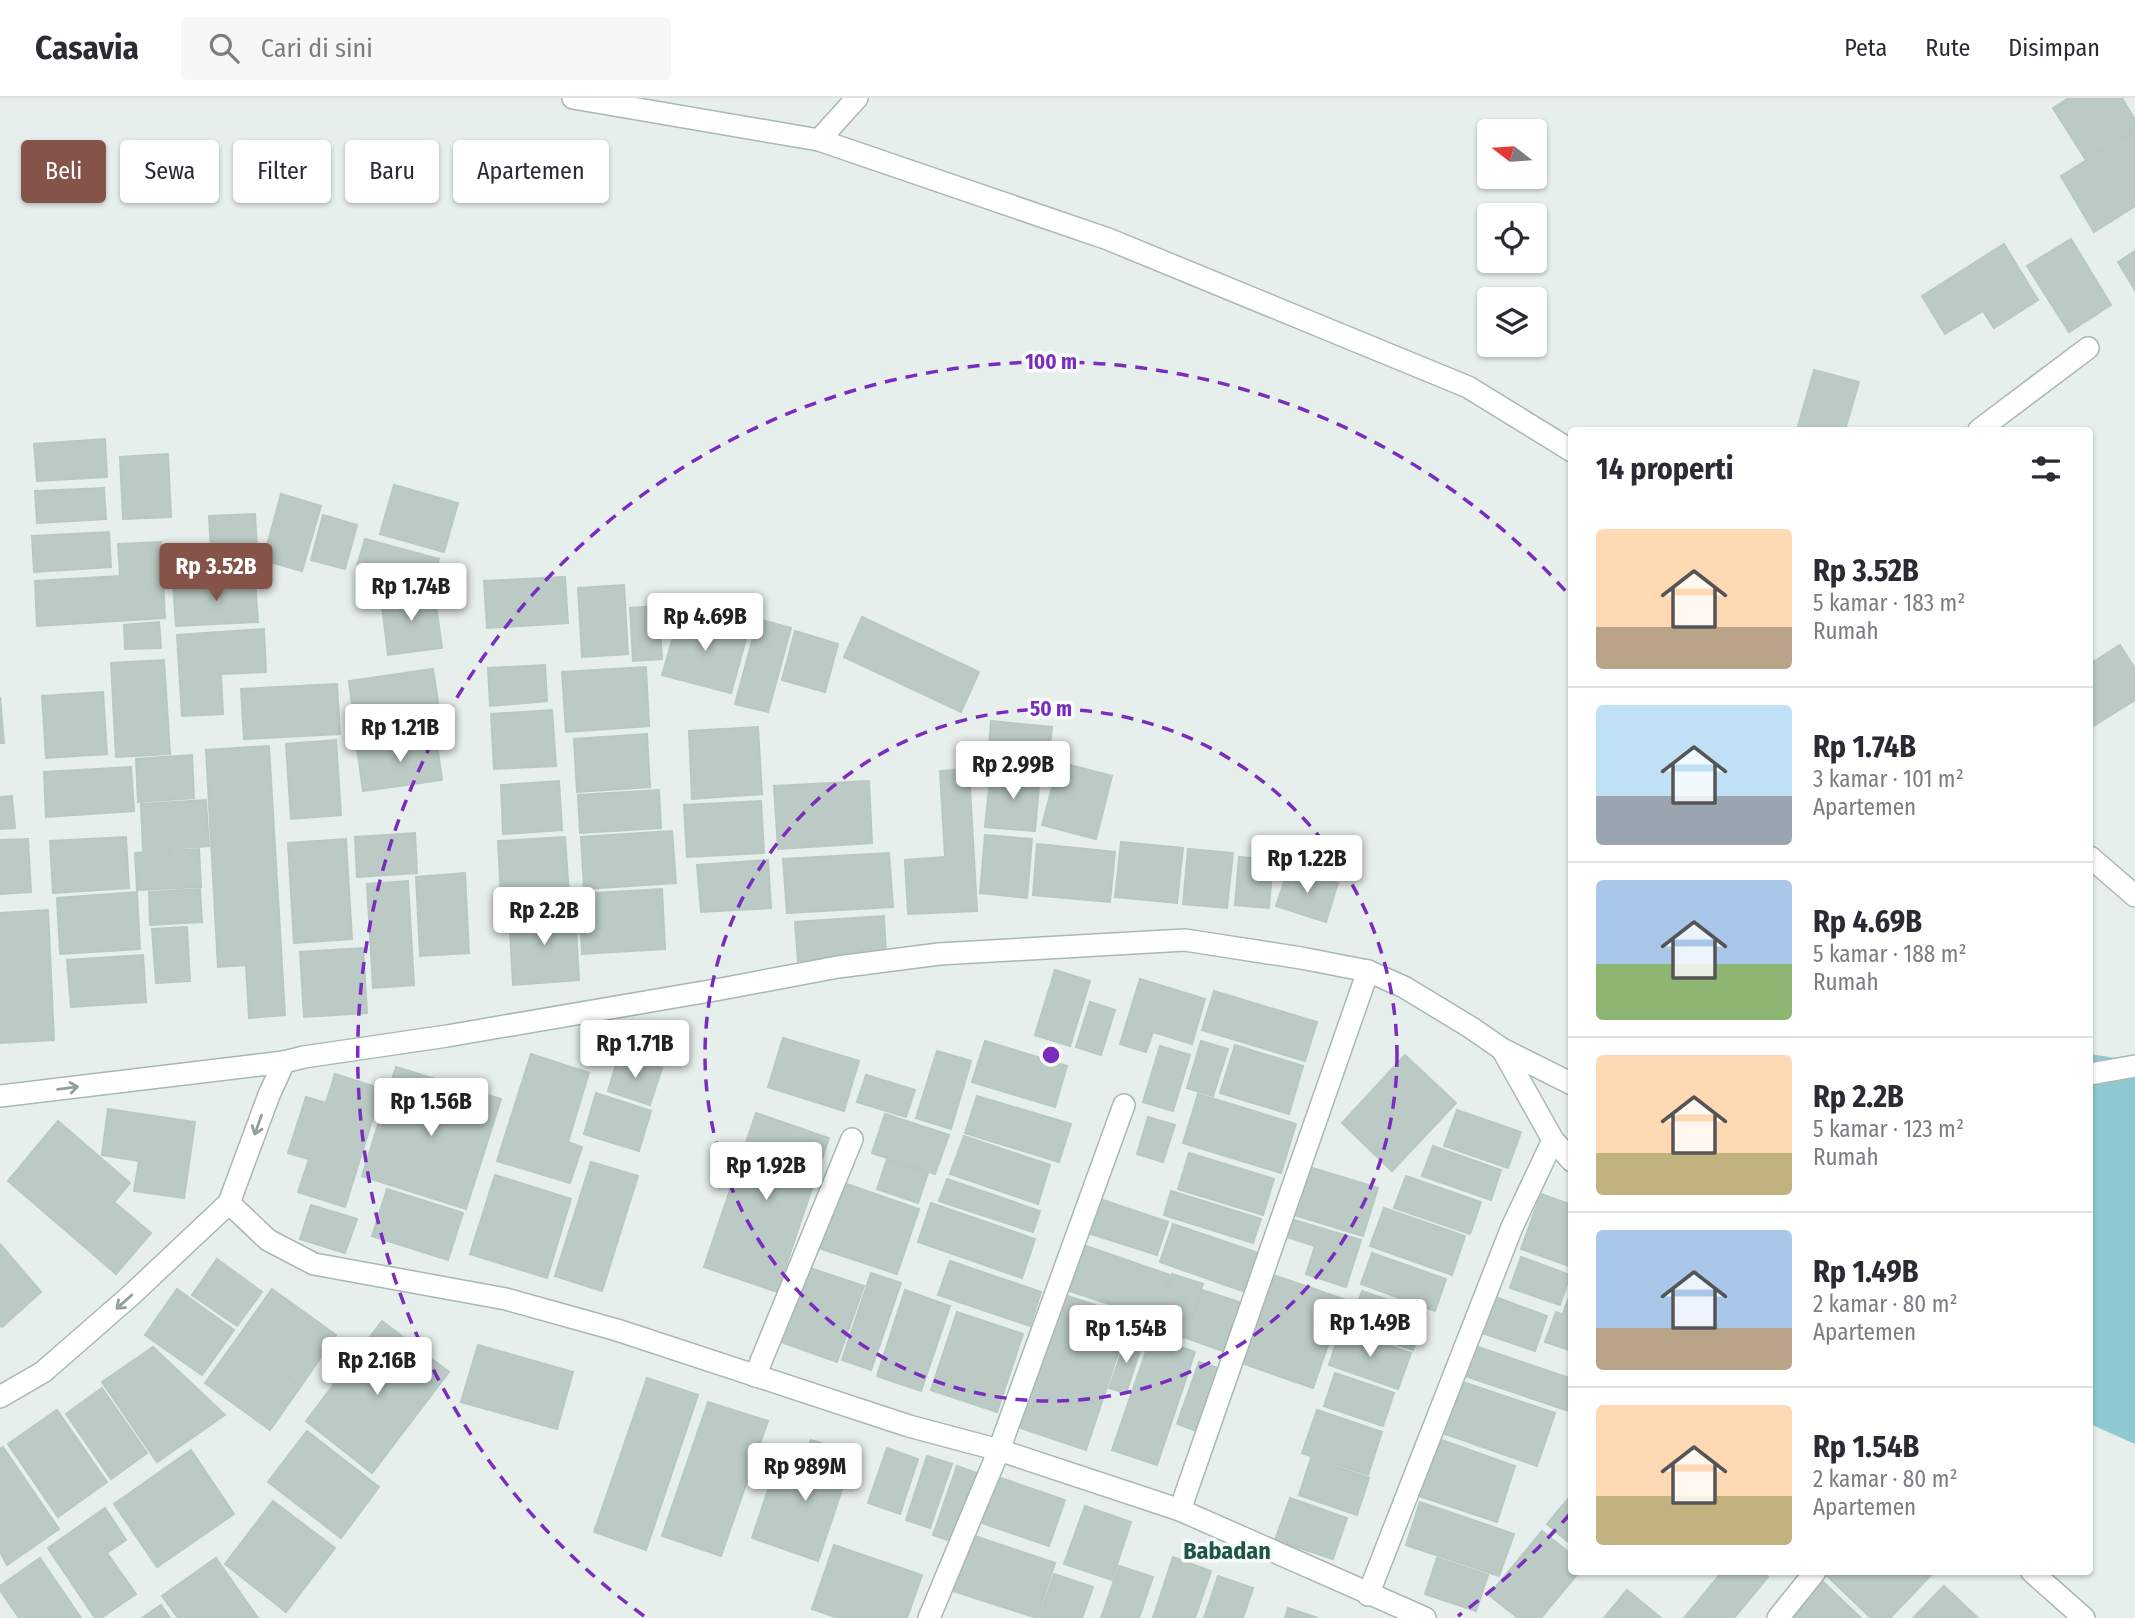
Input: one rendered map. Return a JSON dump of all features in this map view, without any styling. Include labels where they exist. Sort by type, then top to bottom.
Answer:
[{"type":"street","points":[[573,98],[819,140],[1108,239],[1468,387],[1568,450]]},
{"type":"street","points":[[819,140],[857,98]]},
{"type":"street","points":[[1983,427],[2088,348]]},
{"type":"street","points":[[2093,861],[2135,896]]},
{"type":"street","points":[[0,1096],[284,1062],[707,992],[838,967],[939,954],[1185,940],[1368,971],[1404,987],[1502,1049],[1568,1082]]},
{"type":"street","points":[[1180,1510],[1368,971]]},
{"type":"street","points":[[1502,1049],[1553,1140],[1568,1157]]},
{"type":"street","points":[[0,1397],[43,1372],[129,1297],[229,1203],[284,1062]]},
{"type":"street","points":[[2093,1073],[2135,1066]]},
{"type":"street","points":[[929,1618],[999,1450],[1124,1105]]},
{"type":"street","points":[[755,1376],[852,1139]]},
{"type":"street","points":[[1368,1595],[1512,1227],[1553,1140]]},
{"type":"street","points":[[229,1203],[268,1240],[314,1264],[506,1299],[617,1330],[909,1426],[999,1450],[1180,1510],[1425,1618]]},
{"type":"street","points":[[1778,1618],[1813,1575]]},
{"type":"street","points":[[2035,1575],[2084,1618]]},
{"type":"water","points":[[2093,1054],[2135,1061],[2135,1444],[2093,1425]]},
{"type":"building","points":[[2069,98],[2122,98],[2135,120],[2135,129],[2086,160],[2053,108]]},
{"type":"building","points":[[2135,130],[2135,206],[2094,232],[2061,176]]},
{"type":"building","points":[[2071,239],[2111,305],[2069,332],[2027,266]]},
{"type":"building","points":[[2004,244],[2038,300],[1994,328],[1983,311],[1945,334],[1922,296]]},
{"type":"building","points":[[2135,251],[2135,290],[2118,262]]},
{"type":"building","points":[[1814,370],[1859,382],[1846,427],[1798,427]]},
{"type":"building","points":[[105,439],[107,477],[37,481],[34,444]]},
{"type":"building","points":[[168,454],[171,517],[123,519],[120,457]]},
{"type":"building","points":[[394,485],[458,503],[444,552],[380,534]]},
{"type":"building","points":[[104,488],[106,519],[37,523],[35,491]]},
{"type":"building","points":[[281,494],[321,506],[302,571],[263,560]]},
{"type":"building","points":[[255,514],[258,566],[212,568],[209,516]]},
{"type":"building","points":[[323,515],[357,525],[345,569],[311,560]]},
{"type":"building","points":[[109,532],[111,567],[34,572],[32,536]]},
{"type":"building","points":[[365,539],[439,559],[431,587],[357,566]]},
{"type":"building","points":[[161,542],[165,618],[37,626],[35,581],[120,576],[118,544]]},
{"type":"building","points":[[565,577],[568,623],[487,628],[484,581]]},
{"type":"building","points":[[255,579],[258,622],[176,626],[173,584]]},
{"type":"building","points":[[624,585],[628,654],[582,657],[578,588]]},
{"type":"building","points":[[434,591],[442,648],[388,655],[381,598]]},
{"type":"building","points":[[659,606],[662,659],[633,661],[630,608]]},
{"type":"building","points":[[680,613],[748,632],[731,693],[662,675]]},
{"type":"building","points":[[862,617],[979,672],[961,712],[844,657]]},
{"type":"building","points":[[758,619],[791,628],[768,712],[735,704]]},
{"type":"building","points":[[159,622],[161,648],[125,649],[124,625]]},
{"type":"building","points":[[264,629],[266,672],[221,674],[223,714],[182,716],[177,635]]},
{"type":"building","points":[[795,631],[838,644],[825,692],[782,680]]},
{"type":"building","points":[[2120,645],[2135,669],[2135,700],[2093,726],[2093,662]]},
{"type":"building","points":[[164,660],[170,754],[116,757],[111,663]]},
{"type":"building","points":[[545,665],[547,701],[490,706],[488,668]]},
{"type":"building","points":[[646,667],[649,726],[566,732],[562,672]]},
{"type":"building","points":[[433,669],[442,728],[356,740],[349,681]]},
{"type":"building","points":[[337,684],[340,734],[244,739],[241,689]]},
{"type":"building","points":[[103,692],[107,754],[46,758],[42,696]]},
{"type":"building","points":[[0,697],[4,743],[0,743]]},
{"type":"building","points":[[552,710],[556,766],[494,769],[491,714]]},
{"type":"building","points":[[991,721],[1052,727],[1048,765],[988,759]]},
{"type":"building","points":[[758,727],[762,794],[692,799],[689,731]]},
{"type":"building","points":[[647,734],[650,787],[577,792],[574,739]]},
{"type":"building","points":[[436,736],[442,780],[363,791],[357,748]]},
{"type":"building","points":[[336,740],[341,815],[291,819],[286,744]]},
{"type":"building","points":[[269,746],[285,1015],[249,1018],[246,965],[218,967],[206,750]]},
{"type":"building","points":[[192,755],[194,798],[138,802],[136,759]]},
{"type":"building","points":[[1059,762],[1112,776],[1096,839],[1042,825]]},
{"type":"building","points":[[131,767],[134,811],[46,817],[44,772]]},
{"type":"building","points":[[969,769],[977,911],[908,914],[905,860],[945,857],[940,771]]},
{"type":"building","points":[[991,770],[1040,775],[1035,831],[985,827]]},
{"type":"building","points":[[559,781],[562,830],[503,834],[501,785]]},
{"type":"building","points":[[869,781],[872,843],[778,849],[774,786]]},
{"type":"building","points":[[659,790],[661,828],[580,833],[578,795]]},
{"type":"building","points":[[12,796],[15,828],[0,829],[0,797]]},
{"type":"building","points":[[206,800],[209,846],[143,851],[141,804]]},
{"type":"building","points":[[761,801],[764,853],[687,857],[684,805]]},
{"type":"building","points":[[672,831],[676,883],[584,889],[581,837]]},
{"type":"building","points":[[415,833],[417,873],[357,877],[355,837]]},
{"type":"building","points":[[985,835],[1032,839],[1027,898],[980,893]]},
{"type":"building","points":[[126,837],[129,888],[53,893],[50,841]]},
{"type":"building","points":[[565,837],[569,895],[501,899],[498,841]]},
{"type":"building","points":[[28,839],[31,892],[0,894],[0,840]]},
{"type":"building","points":[[346,839],[352,939],[294,943],[288,843]]},
{"type":"building","points":[[1121,842],[1183,848],[1177,903],[1115,897]]},
{"type":"building","points":[[1037,844],[1115,852],[1110,902],[1033,895]]},
{"type":"building","points":[[199,849],[201,887],[137,890],[135,853]]},
{"type":"building","points":[[1188,849],[1233,853],[1227,908],[1183,904]]},
{"type":"building","points":[[889,853],[893,907],[787,913],[783,859]]},
{"type":"building","points":[[1239,857],[1273,860],[1269,908],[1235,905]]},
{"type":"building","points":[[768,860],[771,908],[701,912],[697,865]]},
{"type":"building","points":[[1289,867],[1338,883],[1326,922],[1276,906]]},
{"type":"building","points":[[465,873],[469,953],[420,956],[416,877]]},
{"type":"building","points":[[408,881],[414,985],[373,988],[367,884]]},
{"type":"building","points":[[200,889],[202,922],[150,925],[149,892]]},
{"type":"building","points":[[662,889],[665,949],[582,954],[579,894]]},
{"type":"building","points":[[137,892],[140,949],[60,954],[57,898]]},
{"type":"building","points":[[575,909],[579,980],[513,985],[509,914]]},
{"type":"building","points":[[48,910],[54,1040],[0,1043],[0,913]]},
{"type":"building","points":[[884,916],[886,955],[798,961],[795,922]]},
{"type":"building","points":[[187,927],[190,981],[156,983],[152,929]]},
{"type":"building","points":[[363,948],[367,1013],[304,1017],[300,952]]},
{"type":"building","points":[[143,955],[146,1002],[71,1007],[67,960]]},
{"type":"building","points":[[1055,970],[1090,981],[1070,1046],[1035,1035]]},
{"type":"building","points":[[1140,979],[1205,999],[1192,1044],[1153,1032],[1146,1052],[1120,1044]]},
{"type":"building","points":[[1214,991],[1317,1022],[1305,1061],[1202,1030]]},
{"type":"building","points":[[1090,1002],[1115,1010],[1101,1055],[1076,1047]]},
{"type":"building","points":[[783,1038],[859,1061],[844,1111],[768,1087]]},
{"type":"building","points":[[985,1041],[1067,1066],[1055,1107],[972,1082]]},
{"type":"building","points":[[1201,1041],[1228,1049],[1213,1096],[1187,1088]]},
{"type":"building","points":[[1235,1045],[1303,1066],[1289,1114],[1220,1093]]},
{"type":"building","points":[[1160,1046],[1190,1055],[1173,1111],[1143,1102]]},
{"type":"building","points":[[937,1051],[971,1061],[951,1129],[916,1118]]},
{"type":"building","points":[[531,1054],[589,1073],[568,1142],[582,1147],[570,1183],[497,1161]]},
{"type":"building","points":[[619,1055],[662,1068],[650,1105],[608,1091]]},
{"type":"building","points":[[1405,1055],[1456,1103],[1392,1171],[1342,1123]]},
{"type":"building","points":[[396,1067],[501,1099],[466,1209],[362,1176]]},
{"type":"building","points":[[335,1074],[382,1089],[345,1207],[298,1192],[309,1159],[288,1153],[306,1097],[326,1103]]},
{"type":"building","points":[[866,1075],[915,1090],[906,1117],[857,1102]]},
{"type":"building","points":[[596,1093],[651,1111],[639,1151],[584,1134]]},
{"type":"building","points":[[1198,1094],[1296,1124],[1281,1173],[1183,1143]]},
{"type":"building","points":[[977,1096],[1071,1124],[1059,1162],[965,1133]]},
{"type":"building","points":[[108,1109],[195,1122],[184,1198],[134,1191],[139,1161],[102,1155]]},
{"type":"building","points":[[1457,1110],[1521,1132],[1508,1168],[1444,1146]]},
{"type":"building","points":[[756,1113],[829,1138],[777,1292],[704,1267]]},
{"type":"building","points":[[885,1114],[949,1135],[935,1174],[872,1153]]},
{"type":"building","points":[[1148,1117],[1175,1125],[1163,1162],[1137,1154]]},
{"type":"building","points":[[58,1121],[130,1183],[114,1202],[151,1233],[116,1274],[8,1181]]},
{"type":"building","points":[[964,1136],[1050,1165],[1038,1204],[950,1174]]},
{"type":"building","points":[[1433,1146],[1501,1170],[1491,1200],[1422,1176]]},
{"type":"building","points":[[1189,1153],[1274,1179],[1263,1215],[1178,1189]]},
{"type":"building","points":[[887,1159],[928,1173],[918,1203],[877,1189]]},
{"type":"building","points":[[591,1162],[638,1176],[602,1291],[555,1276]]},
{"type":"building","points":[[1306,1166],[1378,1188],[1363,1236],[1291,1214]]},
{"type":"building","points":[[495,1175],[571,1199],[547,1278],[470,1254]]},
{"type":"building","points":[[1406,1176],[1481,1202],[1470,1234],[1394,1208]]},
{"type":"building","points":[[947,1179],[1040,1211],[1033,1232],[939,1201]]},
{"type":"building","points":[[841,1182],[919,1209],[897,1274],[819,1248]]},
{"type":"building","points":[[387,1189],[463,1213],[448,1260],[372,1236]]},
{"type":"building","points":[[1171,1191],[1261,1219],[1253,1243],[1164,1215]]},
{"type":"building","points":[[1541,1194],[1568,1204],[1568,1266],[1521,1249]]},
{"type":"building","points":[[1097,1198],[1168,1222],[1157,1255],[1085,1232]]},
{"type":"building","points":[[931,1203],[1035,1239],[1022,1278],[918,1242]]},
{"type":"building","points":[[311,1205],[357,1219],[345,1253],[300,1239]]},
{"type":"building","points":[[1384,1208],[1465,1236],[1452,1275],[1370,1246]]},
{"type":"building","points":[[1284,1217],[1361,1240],[1346,1287],[1306,1274],[1315,1246],[1278,1234]]},
{"type":"building","points":[[1173,1224],[1265,1255],[1251,1294],[1160,1262]]},
{"type":"building","points":[[0,1244],[41,1292],[2,1327],[0,1325]]},
{"type":"building","points":[[1086,1246],[1170,1275],[1155,1319],[1070,1291]]},
{"type":"building","points":[[1372,1253],[1446,1279],[1435,1311],[1361,1284]]},
{"type":"building","points":[[1521,1257],[1568,1274],[1560,1305],[1510,1288]]},
{"type":"building","points":[[217,1259],[262,1292],[237,1326],[192,1295]]},
{"type":"building","points":[[950,1261],[1041,1292],[1030,1326],[938,1295]]},
{"type":"building","points":[[804,1266],[864,1286],[837,1362],[778,1341]]},
{"type":"building","points":[[871,1273],[901,1283],[871,1370],[842,1360]]},
{"type":"building","points":[[1172,1274],[1203,1284],[1184,1338],[1154,1328]]},
{"type":"building","points":[[1270,1274],[1344,1299],[1313,1388],[1241,1363]]},
{"type":"building","points":[[177,1289],[234,1330],[202,1375],[145,1335]]},
{"type":"building","points":[[272,1289],[336,1335],[301,1386],[236,1340]]},
{"type":"building","points":[[905,1290],[950,1306],[921,1391],[877,1376]]},
{"type":"building","points":[[1202,1290],[1248,1305],[1231,1354],[1186,1338]]},
{"type":"building","points":[[1362,1291],[1426,1313],[1413,1350],[1350,1328]]},
{"type":"building","points":[[1059,1293],[1130,1317],[1086,1450],[1015,1426]]},
{"type":"building","points":[[1493,1296],[1547,1316],[1535,1351],[1479,1332]]},
{"type":"building","points":[[1568,1300],[1568,1315],[1563,1313]]},
{"type":"building","points":[[957,1312],[1023,1334],[997,1412],[931,1390]]},
{"type":"building","points":[[1556,1312],[1568,1316],[1568,1350],[1545,1342]]},
{"type":"building","points":[[382,1321],[449,1372],[372,1473],[306,1421]]},
{"type":"building","points":[[1341,1329],[1411,1353],[1398,1389],[1329,1365]]},
{"type":"building","points":[[1127,1337],[1143,1342],[1126,1393],[1109,1388]]},
{"type":"building","points":[[1151,1337],[1195,1352],[1157,1465],[1112,1450]]},
{"type":"building","points":[[236,1340],[301,1386],[270,1430],[205,1383]]},
{"type":"building","points":[[478,1345],[573,1372],[557,1429],[461,1402]]},
{"type":"building","points":[[1475,1346],[1568,1378],[1568,1411],[1465,1376]]},
{"type":"building","points":[[153,1347],[225,1415],[157,1462],[102,1382]]},
{"type":"building","points":[[1199,1362],[1224,1370],[1202,1433],[1177,1424]]},
{"type":"building","points":[[1335,1373],[1394,1393],[1383,1426],[1324,1406]]},
{"type":"building","points":[[647,1378],[698,1395],[646,1550],[594,1532]]},
{"type":"building","points":[[1457,1380],[1555,1413],[1537,1466],[1439,1432]]},
{"type":"building","points":[[102,1388],[147,1453],[111,1479],[66,1414]]},
{"type":"building","points":[[708,1402],[768,1421],[721,1556],[662,1536]]},
{"type":"building","points":[[57,1410],[107,1482],[58,1517],[8,1444]]},
{"type":"building","points":[[1317,1410],[1382,1432],[1368,1475],[1302,1453]]},
{"type":"building","points":[[307,1431],[379,1487],[341,1538],[268,1482]]},
{"type":"building","points":[[1436,1438],[1515,1466],[1497,1522],[1416,1495]]},
{"type":"building","points":[[811,1440],[854,1454],[818,1561],[752,1538],[774,1472],[798,1481]]},
{"type":"building","points":[[3,1447],[59,1529],[7,1565],[0,1552],[0,1449]]},
{"type":"building","points":[[887,1448],[918,1459],[900,1514],[868,1503]]},
{"type":"building","points":[[191,1450],[234,1514],[157,1567],[114,1504]]},
{"type":"building","points":[[927,1456],[952,1464],[930,1528],[906,1520]]},
{"type":"building","points":[[1311,1458],[1369,1478],[1357,1515],[1299,1495]]},
{"type":"building","points":[[957,1466],[980,1474],[957,1543],[933,1535]]},
{"type":"building","points":[[992,1475],[1065,1500],[1049,1546],[976,1521]]},
{"type":"building","points":[[1290,1498],[1347,1518],[1333,1559],[1275,1540]]},
{"type":"building","points":[[1568,1499],[1568,1542],[1547,1524]]},
{"type":"building","points":[[273,1501],[335,1548],[286,1612],[225,1564]]},
{"type":"building","points":[[1420,1502],[1514,1534],[1499,1576],[1406,1545]]},
{"type":"building","points":[[1085,1506],[1131,1522],[1112,1580],[1064,1564]]},
{"type":"building","points":[[105,1508],[126,1540],[107,1553],[136,1594],[101,1618],[95,1618],[48,1548]]},
{"type":"building","points":[[1542,1531],[1568,1552],[1568,1575],[1577,1575],[1541,1618],[1518,1618],[1489,1595]]},
{"type":"building","points":[[966,1533],[1055,1563],[1037,1618],[947,1589]]},
{"type":"building","points":[[834,1545],[922,1575],[907,1618],[838,1618],[812,1609]]},
{"type":"building","points":[[1173,1557],[1211,1571],[1195,1618],[1153,1618]]},
{"type":"building","points":[[40,1558],[81,1618],[19,1618],[0,1586]]},
{"type":"building","points":[[216,1558],[258,1618],[178,1618],[162,1596]]},
{"type":"building","points":[[1437,1558],[1488,1575],[1476,1611],[1425,1594]]},
{"type":"building","points":[[1119,1566],[1153,1577],[1139,1618],[1101,1618]]},
{"type":"building","points":[[1054,1574],[1093,1587],[1082,1618],[1039,1618]]},
{"type":"building","points":[[1720,1575],[1768,1577],[1734,1618],[1684,1618]]},
{"type":"building","points":[[1826,1575],[1931,1575],[1890,1618],[1871,1618]]},
{"type":"building","points":[[1218,1576],[1253,1588],[1243,1618],[1204,1618]]},
{"type":"building","points":[[1819,1578],[1861,1618],[1782,1618]]},
{"type":"building","points":[[1944,1586],[1978,1618],[1913,1618]]},
{"type":"building","points":[[1627,1590],[1661,1618],[1604,1618]]},
{"type":"building","points":[[161,1605],[170,1618],[142,1618]]},
{"type":"building","points":[[1288,1608],[1318,1618],[1285,1618]]},
{"type":"district","name":"Babadan","points":[[1227,1551]]}]
